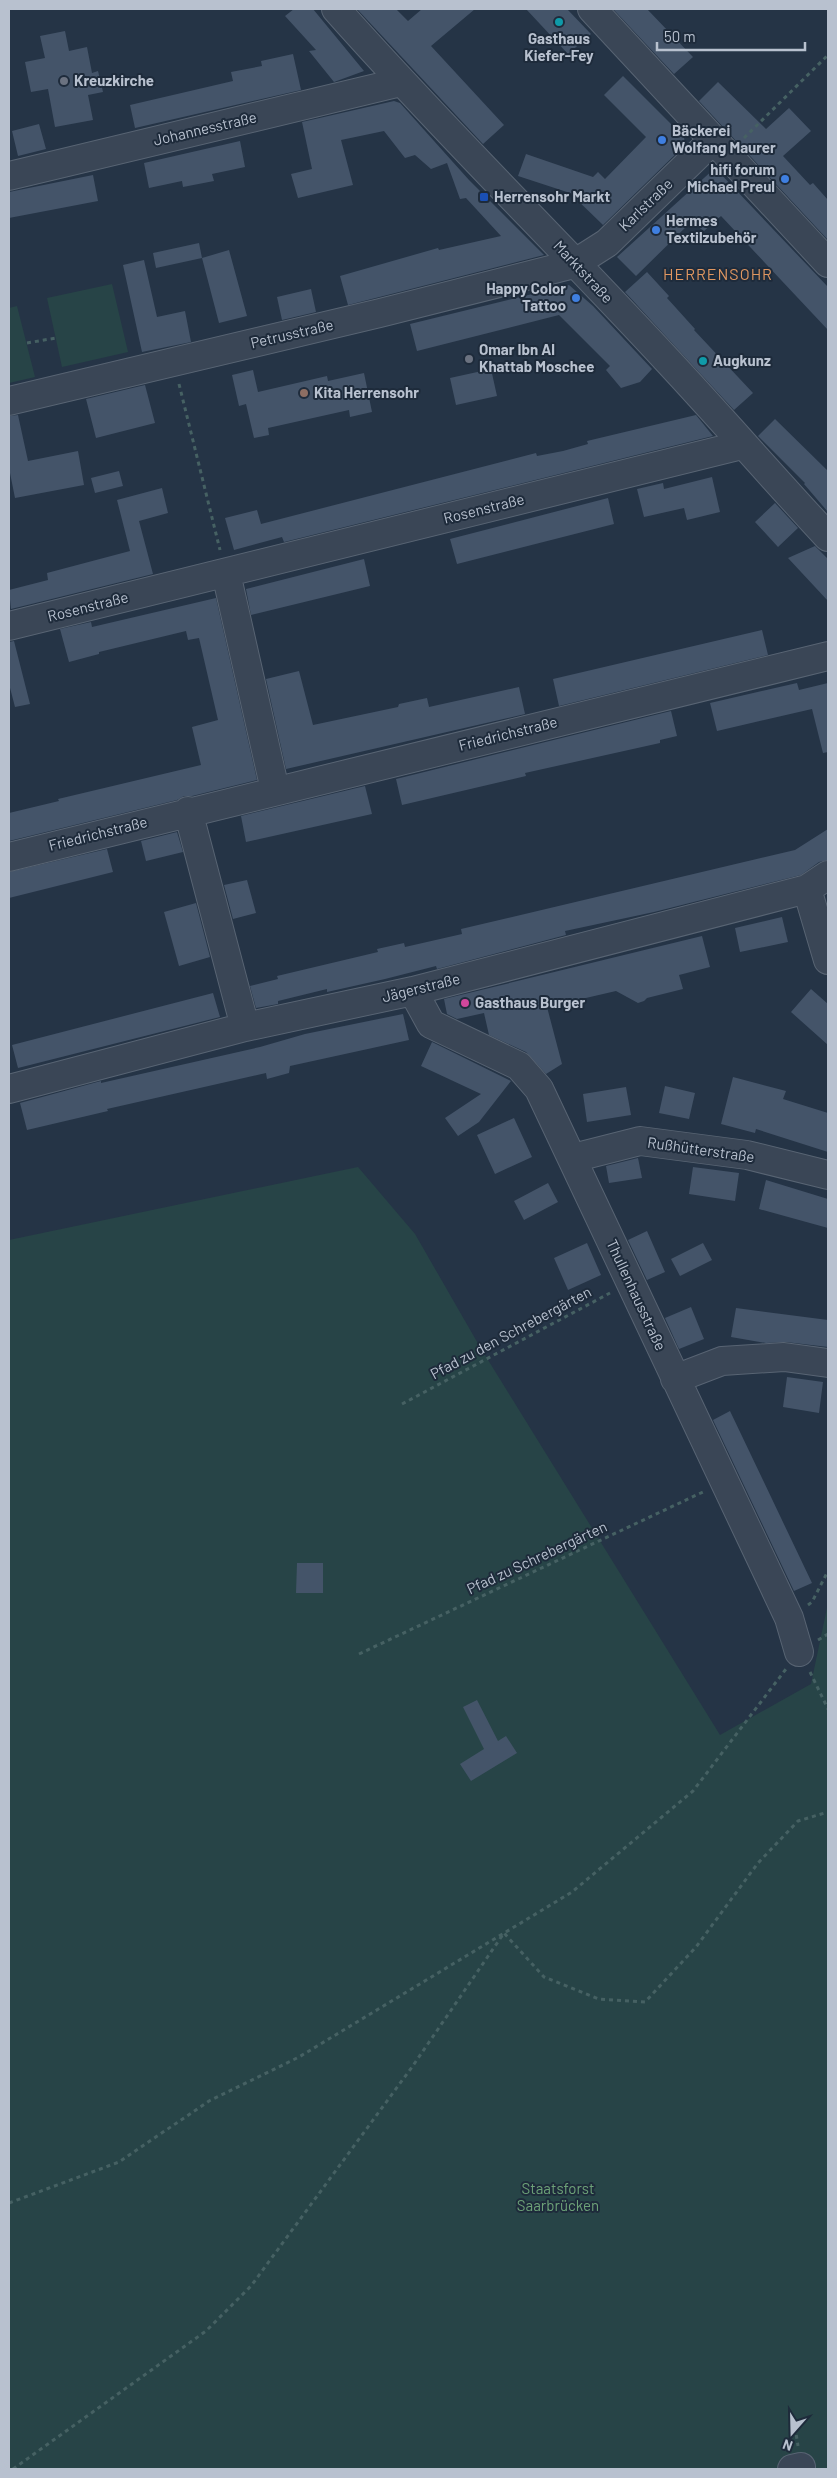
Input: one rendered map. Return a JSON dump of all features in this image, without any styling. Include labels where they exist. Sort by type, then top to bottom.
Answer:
[{"type":"street","name":"Marktstraße","points":[[336,9],[401,82],[668,361],[742,445],[828,537]]},
{"type":"street","points":[[592,9],[828,263]]},
{"type":"street","name":"Johannesstraße","points":[[9,176],[401,82]]},
{"type":"street","name":"Karlstraße","points":[[574,264],[607,244],[714,139]]},
{"type":"street","name":"Petrusstraße","points":[[9,402],[173,361],[380,313],[574,264]]},
{"type":"street","name":"Rosenstraße","points":[[9,626],[742,445]]},
{"type":"street","points":[[226,573],[274,790]]},
{"type":"street","name":"Friedrichstraße","points":[[9,857],[274,790],[828,656]]},
{"type":"street","points":[[188,812],[245,1027]]},
{"type":"street","points":[[818,882],[828,960]]},
{"type":"street","name":"Jägerstraße","points":[[9,1090],[245,1027],[413,991],[818,882]]},
{"type":"street","name":"Thullenhausstraße","points":[[413,991],[432,1024],[519,1066],[539,1089],[574,1158],[675,1379],[789,1618],[799,1652]]},
{"type":"street","name":"Rußhütterstraße","points":[[574,1158],[640,1141],[747,1155],[828,1175]]},
{"type":"street","points":[[675,1379],[722,1361],[784,1357],[828,1363]]},
{"type":"path","points":[[760,123],[828,54]]},
{"type":"path","points":[[27,343],[56,338]]},
{"type":"path","points":[[173,361],[226,573]]},
{"type":"path","name":"Pfad zu den Schrebergärten","points":[[402,1404],[610,1293],[631,1284]]},
{"type":"path","name":"Pfad zu Schrebergärten","points":[[359,1654],[724,1482]]},
{"type":"path","points":[[789,1618],[812,1602],[828,1571]]},
{"type":"path","points":[[9,2203],[119,2162],[209,2101],[299,2057],[572,1892],[693,1791],[799,1652],[828,1709]]},
{"type":"path","points":[[504,1933],[544,1977],[599,1999],[645,2002],[696,1948],[758,1863],[798,1821],[828,1812]]},
{"type":"path","points":[[13,2469],[206,2331],[251,2286],[412,2067],[504,1933]]},
{"type":"green space","points":[[112,284],[128,352],[62,367],[47,298]]},
{"type":"green space","points":[[17,306],[35,377],[9,383],[9,308]]},
{"type":"green space","name":"Staatsforst Saarbrücken","points":[[358,1167],[415,1234],[480,1347],[720,1735],[811,1684],[828,1603],[828,2469],[9,2469],[9,1240]]},
{"type":"building","points":[[294,9],[313,9],[364,71],[334,82],[309,51],[316,50],[285,16]]},
{"type":"building","points":[[357,9],[396,9],[408,21],[422,9],[475,9],[431,46],[504,125],[483,144]]},
{"type":"building","name":"Gasthaus Kiefer-Fey","points":[[526,9],[567,9],[591,34],[568,54]]},
{"type":"building","points":[[613,9],[647,9],[693,57],[674,74]]},
{"type":"building","name":"Kreuzkirche","points":[[65,31],[69,51],[87,47],[92,73],[98,71],[103,92],[88,95],[93,120],[55,127],[48,89],[31,92],[25,62],[45,58],[40,36]]},
{"type":"building","points":[[293,54],[301,90],[135,128],[130,105],[233,81],[231,72],[262,66],[261,61]]},
{"type":"building","points":[[623,76],[684,137],[685,145],[603,225],[570,193],[518,176],[526,154],[593,177],[598,172],[605,179],[646,137],[604,95]]},
{"type":"building","points":[[718,82],[766,129],[789,108],[811,131],[783,156],[810,185],[813,183],[828,200],[828,240],[699,101]]},
{"type":"building","points":[[394,101],[400,103],[469,180],[544,255],[348,305],[340,276],[438,248],[439,250],[501,236],[466,198],[460,199],[447,163],[431,169],[415,155],[405,158],[384,131],[341,140],[353,185],[298,198],[291,174],[312,169],[302,122]]},
{"type":"building","points":[[39,124],[46,149],[18,156],[12,131]]},
{"type":"building","points":[[240,141],[245,167],[212,174],[214,181],[183,187],[182,181],[149,188],[144,163]]},
{"type":"building","points":[[715,168],[828,287],[828,330],[721,216],[704,231],[691,222],[636,276],[617,257]]},
{"type":"building","points":[[93,175],[98,201],[9,218],[9,192]]},
{"type":"building","points":[[199,243],[202,258],[156,268],[153,253]]},
{"type":"building","points":[[229,250],[247,316],[219,323],[202,258]]},
{"type":"building","points":[[144,260],[157,317],[185,311],[191,342],[142,352],[123,265]]},
{"type":"building","points":[[647,272],[669,296],[667,298],[694,330],[753,393],[734,410],[625,292]]},
{"type":"building","points":[[569,285],[593,306],[652,369],[640,382],[621,388],[606,370],[610,366],[559,315],[417,351],[410,324]]},
{"type":"building","points":[[311,289],[316,312],[282,320],[277,297]]},
{"type":"building","points":[[491,369],[497,396],[456,405],[450,378]]},
{"type":"building","points":[[253,370],[258,392],[327,376],[328,381],[364,373],[372,412],[350,417],[349,410],[268,428],[269,435],[254,438],[246,404],[239,406],[232,375]]},
{"type":"building","points":[[145,385],[155,423],[96,438],[86,399]]},
{"type":"building","points":[[18,415],[28,461],[78,451],[84,485],[15,498],[9,468],[9,416]]},
{"type":"building","points":[[696,415],[713,436],[284,542],[282,537],[234,550],[225,518],[257,510],[261,524],[536,453],[537,456],[563,451],[588,444],[587,441]]},
{"type":"building","points":[[775,419],[828,471],[828,512],[805,483],[758,436]]},
{"type":"building","points":[[119,471],[123,486],[95,493],[91,478]]},
{"type":"building","points":[[712,477],[720,512],[687,520],[684,508],[644,517],[637,489],[663,483],[664,489]]},
{"type":"building","points":[[162,488],[168,513],[139,521],[153,574],[11,609],[9,590],[48,580],[47,573],[130,551],[117,500]]},
{"type":"building","points":[[608,498],[614,524],[457,564],[450,539]]},
{"type":"building","points":[[775,503],[798,528],[778,547],[755,522]]},
{"type":"building","points":[[815,546],[828,559],[828,601],[788,558]]},
{"type":"building","points":[[364,559],[370,586],[251,615],[246,589]]},
{"type":"building","points":[[216,598],[257,780],[192,796],[184,796],[177,800],[9,841],[9,813],[59,801],[58,799],[201,765],[192,727],[218,720],[199,638],[188,640],[186,631],[99,652],[99,654],[69,662],[60,629],[91,622],[92,627]]},
{"type":"building","points":[[762,630],[768,655],[559,706],[553,679]]},
{"type":"building","points":[[14,641],[30,704],[15,707],[9,684],[9,642]]},
{"type":"building","points":[[299,671],[313,725],[398,707],[399,704],[427,698],[429,707],[519,687],[525,714],[286,769],[266,679]]},
{"type":"building","points":[[797,683],[799,690],[828,683],[828,752],[823,753],[812,709],[717,731],[710,703]]},
{"type":"building","points":[[671,711],[677,736],[660,740],[660,743],[525,773],[526,776],[402,805],[396,779]]},
{"type":"building","points":[[365,786],[372,814],[246,842],[241,816]]},
{"type":"building","points":[[828,829],[828,860],[819,862],[801,875],[654,912],[565,931],[566,935],[437,969],[436,966],[327,992],[327,989],[278,1001],[278,1004],[256,1008],[250,986],[278,979],[277,976],[378,952],[377,949],[404,943],[405,947],[462,934],[461,929],[795,850]]},
{"type":"building","points":[[177,832],[183,852],[146,861],[141,841]]},
{"type":"building","points":[[107,849],[113,872],[9,898],[9,872]]},
{"type":"building","points":[[247,880],[256,913],[233,919],[224,885]]},
{"type":"building","points":[[196,903],[210,957],[179,966],[164,912]]},
{"type":"building","points":[[782,917],[788,942],[740,952],[735,928]]},
{"type":"building","points":[[702,936],[710,967],[679,975],[683,989],[647,998],[638,1003],[616,991],[547,1007],[562,1064],[546,1074],[526,1052],[489,1035],[484,1013],[457,1019],[447,1014],[444,999]]},
{"type":"building","points":[[811,989],[828,1004],[828,1045],[791,1012]]},
{"type":"building","points":[[213,993],[220,1017],[18,1068],[12,1045]]},
{"type":"building","points":[[403,1014],[409,1040],[290,1066],[289,1073],[267,1079],[266,1073],[107,1109],[108,1111],[27,1130],[20,1103],[101,1081],[101,1083],[260,1047],[305,1034]]},
{"type":"building","points":[[432,1042],[511,1081],[479,1122],[458,1136],[445,1118],[481,1094],[421,1066]]},
{"type":"building","points":[[733,1077],[786,1091],[783,1099],[828,1113],[828,1152],[756,1129],[755,1133],[721,1124]]},
{"type":"building","points":[[665,1086],[695,1093],[689,1119],[659,1113]]},
{"type":"building","points":[[626,1087],[631,1115],[587,1122],[583,1094]]},
{"type":"building","points":[[514,1118],[532,1157],[495,1174],[477,1135]]},
{"type":"building","points":[[638,1158],[642,1178],[609,1183],[606,1166]]},
{"type":"building","points":[[693,1167],[739,1173],[735,1201],[689,1194]]},
{"type":"building","points":[[766,1180],[828,1199],[828,1228],[759,1209]]},
{"type":"building","points":[[548,1183],[558,1202],[524,1220],[514,1201]]},
{"type":"building","points":[[647,1231],[665,1272],[647,1280],[628,1240]]},
{"type":"building","points":[[587,1243],[601,1275],[568,1290],[554,1258]]},
{"type":"building","points":[[703,1243],[712,1260],[680,1276],[671,1259]]},
{"type":"building","points":[[691,1307],[704,1339],[679,1349],[665,1318]]},
{"type":"building","points":[[736,1308],[828,1320],[828,1347],[786,1342],[766,1343],[731,1337]]},
{"type":"building","points":[[787,1377],[823,1382],[819,1413],[783,1407]]},
{"type":"building","points":[[730,1411],[812,1583],[794,1591],[713,1420]]},
{"type":"building","points":[[297,1563],[323,1563],[323,1593],[296,1593]]},
{"type":"building","points":[[477,1700],[498,1741],[506,1736],[517,1753],[471,1781],[460,1764],[484,1749],[463,1707]]},
{"type":"place","name":"Gasthaus Kiefer-Fey","points":[[559,22]]},
{"type":"place","name":"Kreuzkirche","points":[[64,81]]},
{"type":"place","name":"Bäckerei Wolfang Maurer","points":[[662,140]]},
{"type":"place","name":"hifi forum Michael Preul","points":[[785,179]]},
{"type":"place","name":"Herrensohr Markt","points":[[484,197]]},
{"type":"place","name":"Hermes Textilzubehör","points":[[656,230]]},
{"type":"place","name":"Happy Color Tattoo","points":[[576,298]]},
{"type":"place","name":"Omar Ibn Al Khattab Moschee","points":[[469,359]]},
{"type":"place","name":"Augkunz","points":[[703,361]]},
{"type":"place","name":"Kita Herrensohr","points":[[304,393]]},
{"type":"place","name":"Gasthaus Burger","points":[[465,1003]]},
{"type":"district","name":"HERRENSOHR","points":[[718,274]]}]
